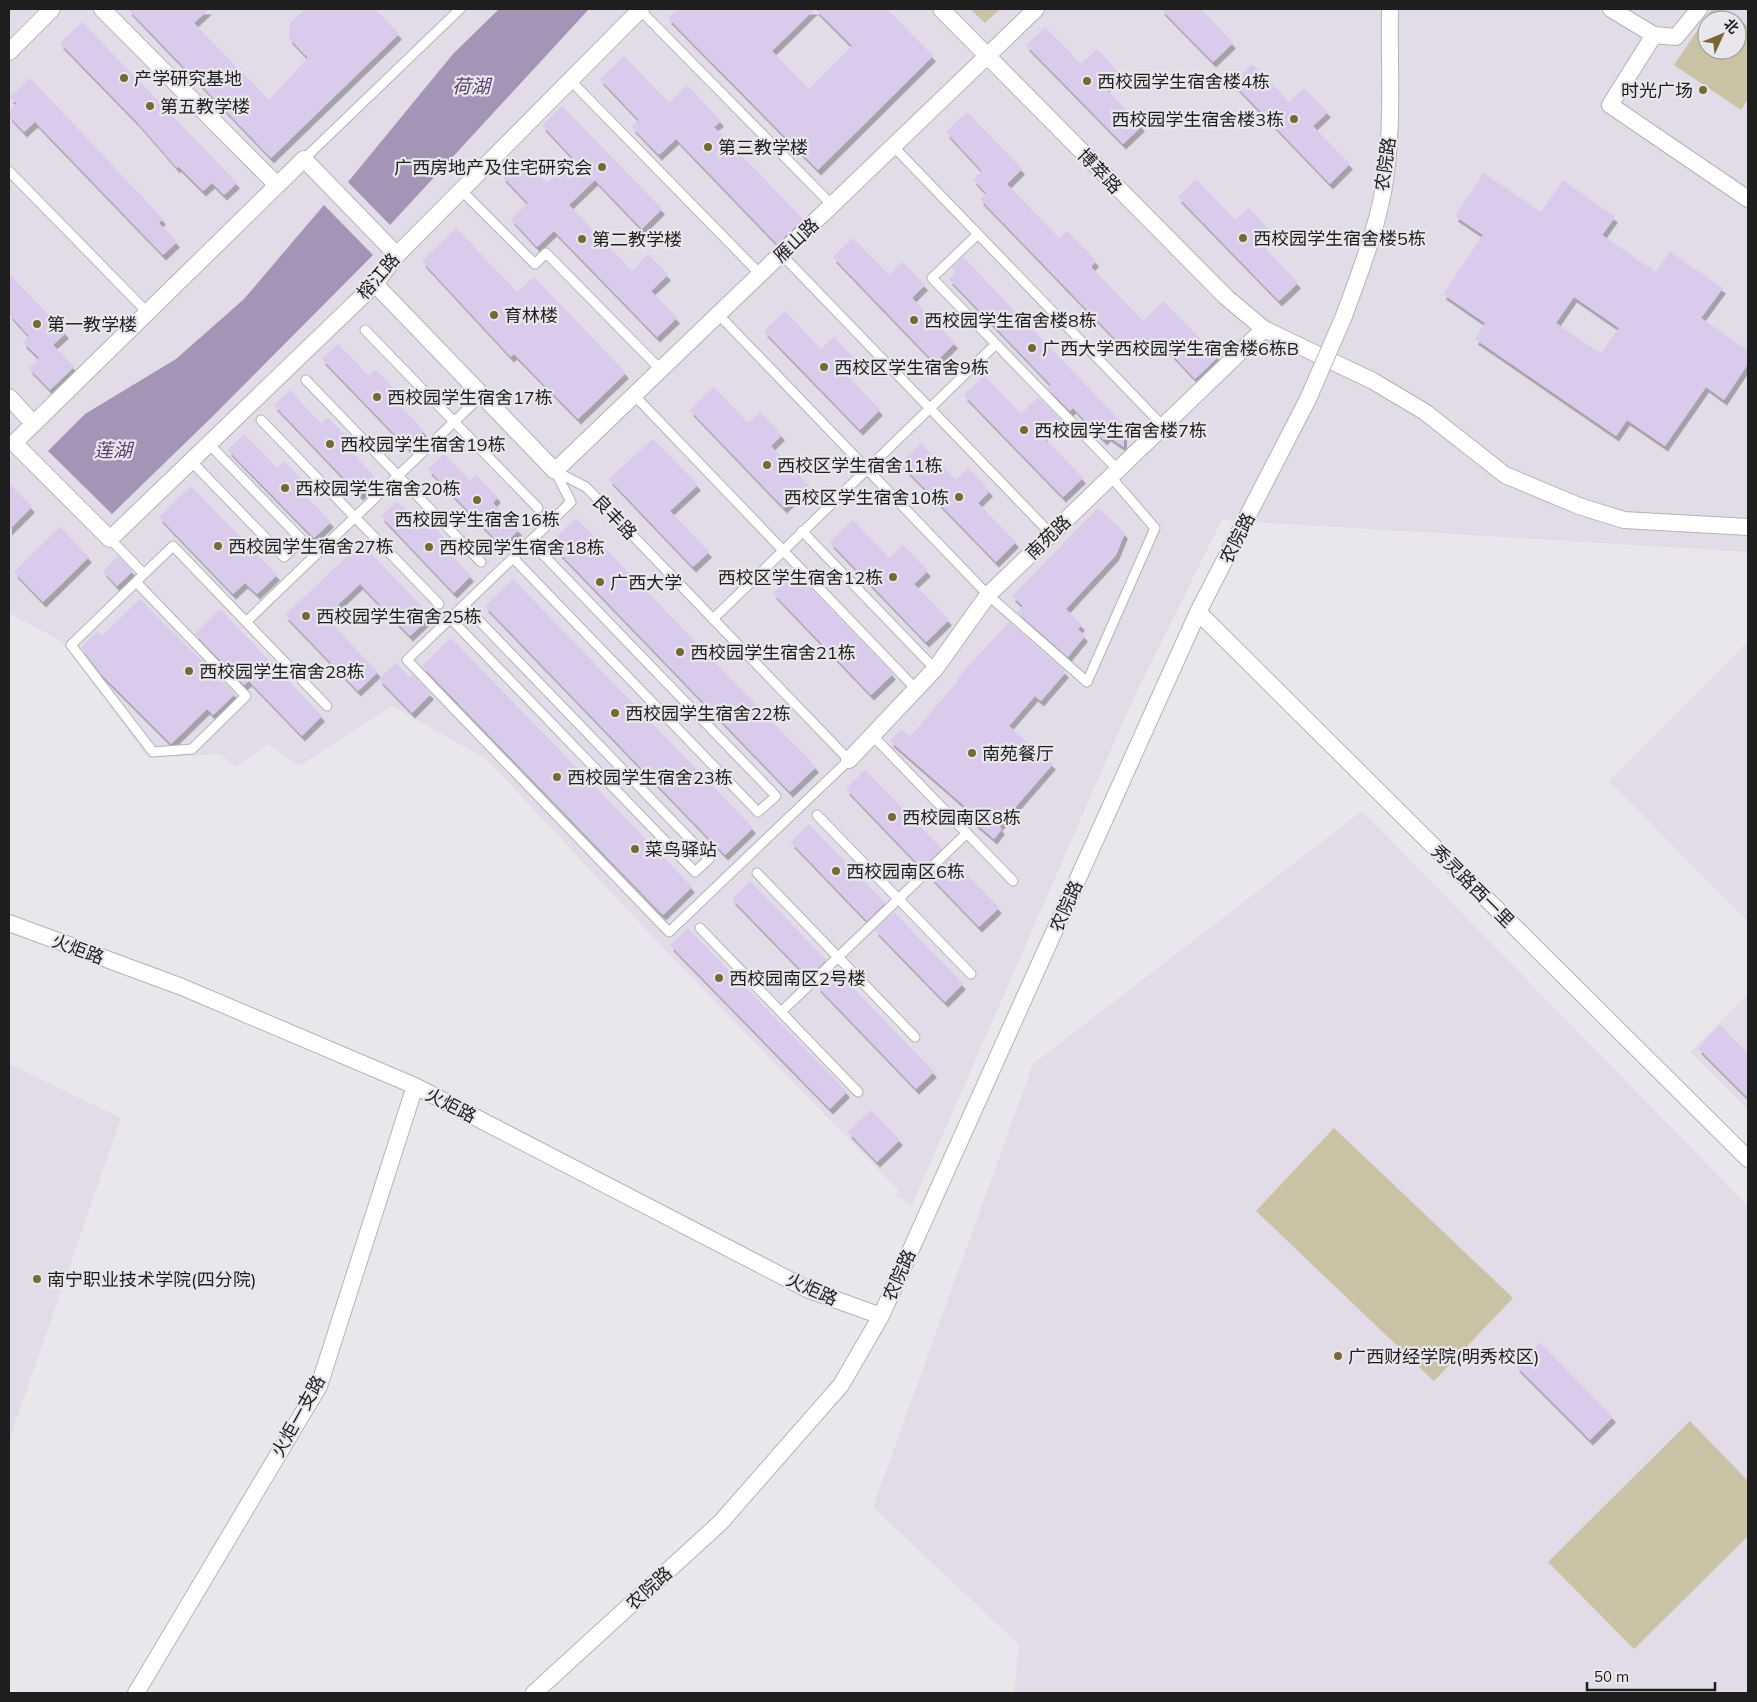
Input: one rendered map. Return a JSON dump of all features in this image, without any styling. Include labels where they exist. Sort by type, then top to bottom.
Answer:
[{"type":"street","points":[[102,9],[277,185]]},
{"type":"street","name":"榕江路","points":[[110,539],[375,284],[397,255],[641,9]]},
{"type":"street","name":"博萃路","points":[[941,9],[1226,296],[1264,329],[1373,381],[1425,412],[1505,476],[1560,498],[1624,520],[1748,526]]},
{"type":"street","name":"雁山路","points":[[556,471],[1036,9]]},
{"type":"street","name":"农院路","points":[[534,1693],[721,1522],[841,1385],[880,1316],[1198,612],[1308,399],[1344,316],[1371,241],[1386,175],[1391,107],[1390,9]]},
{"type":"street","points":[[1611,9],[1654,35],[1676,37],[1699,9]]},
{"type":"street","points":[[9,52],[46,11]]},
{"type":"street","points":[[1654,35],[1610,105],[1748,199]]},
{"type":"street","points":[[110,539],[11,443],[304,159],[397,255]]},
{"type":"street","name":"良丰路","points":[[375,284],[556,471]]},
{"type":"street","name":"南苑路","points":[[848,760],[935,669],[988,594],[1264,329]]},
{"type":"street","points":[[9,397],[34,422]]},
{"type":"street","name":"秀灵路西一里","points":[[1198,612],[1748,1159]]},
{"type":"street","name":"火炬路","points":[[9,923],[182,987],[415,1086],[809,1290],[880,1316]]},
{"type":"street","name":"火炬一支路","points":[[136,1693],[318,1386],[415,1086]]},
{"type":"lane","points":[[304,159],[450,12],[460,9]]},
{"type":"lane","points":[[641,9],[832,205]]},
{"type":"lane","points":[[570,80],[760,274]]},
{"type":"lane","points":[[893,146],[1163,426]]},
{"type":"lane","points":[[9,171],[147,312]]},
{"type":"lane","points":[[461,190],[535,264],[546,254],[661,370]]},
{"type":"lane","points":[[718,314],[988,594],[1087,682],[1156,528],[1114,473],[996,344],[932,278],[978,234]]},
{"type":"lane","points":[[781,254],[1051,534]]},
{"type":"lane","points":[[365,330],[538,508]]},
{"type":"lane","points":[[713,619],[996,344]]},
{"type":"lane","points":[[306,380],[481,562]]},
{"type":"lane","points":[[246,622],[482,394]]},
{"type":"lane","points":[[634,395],[916,689]]},
{"type":"lane","points":[[261,420],[439,604]]},
{"type":"lane","points":[[191,461],[284,557],[302,540],[209,444]]},
{"type":"lane","points":[[556,471],[571,502],[407,660],[670,932],[848,760]]},
{"type":"lane","name":"良丰路","points":[[556,471],[586,487],[848,760]]},
{"type":"lane","points":[[802,531],[935,669]]},
{"type":"lane","points":[[110,539],[144,574]]},
{"type":"lane","points":[[513,558],[758,812],[776,796],[530,541]]},
{"type":"lane","points":[[136,582],[246,696],[192,749],[153,752],[71,645],[173,546],[327,706]]},
{"type":"lane","points":[[450,618],[695,872],[709,859],[464,605]]},
{"type":"lane","points":[[872,735],[1013,881]]},
{"type":"lane","points":[[817,815],[971,974]]},
{"type":"lane","points":[[781,1012],[967,833]]},
{"type":"lane","points":[[757,873],[915,1037]]},
{"type":"lane","points":[[700,928],[858,1092]]},
{"type":"shaded area","name":"广西大学","points":[[9,9],[1748,9],[1748,552],[1222,520],[1134,697],[912,1205],[896,1196],[898,1190],[665,950],[486,759],[392,706],[299,766],[269,744],[236,767],[220,754],[148,758],[61,641],[9,613]]},
{"type":"shaded area","points":[[970,9],[1000,9],[985,23]]},
{"type":"shaded area","points":[[1748,26],[1748,99],[1741,110],[1674,65],[1697,31],[1697,60],[1747,60]]},
{"type":"shaded area","points":[[1748,641],[1748,922],[1609,781]]},
{"type":"shaded area","name":"广西财经学院(明秀校区)","points":[[1362,811],[1748,1206],[1748,1693],[1014,1693],[1019,1645],[873,1507],[1033,1064]]},
{"type":"shaded area","points":[[1748,993],[1748,1110],[1690,1052]]},
{"type":"shaded area","name":"南宁职业技术学院(四分院)","points":[[9,1064],[121,1118],[9,1441]]},
{"type":"shaded area","points":[[1334,1128],[1513,1298],[1434,1381],[1256,1211]]},
{"type":"shaded area","points":[[1690,1421],[1748,1481],[1748,1536],[1634,1649],[1548,1562]]},
{"type":"water","name":"荷湖","points":[[499,9],[589,9],[390,225],[348,182],[453,54]]},
{"type":"water","name":"莲湖","points":[[324,205],[373,255],[213,416],[112,514],[48,451],[85,414],[176,359],[244,299]]},
{"type":"building","points":[[128,9],[209,9],[194,23],[269,100],[308,58],[289,38],[290,23],[305,9],[375,9],[399,34],[271,158]]},
{"type":"building","points":[[678,9],[815,9],[887,9],[933,56],[818,170],[668,18]],"holes":[[[815,9],[852,46],[809,89],[772,51]]]},
{"type":"building","points":[[1161,9],[1201,9],[1233,43],[1213,62]]},
{"type":"building","name":"第五教学楼","points":[[82,22],[237,183],[224,195],[212,183],[203,191],[178,166],[177,168],[137,122],[60,43]]},
{"type":"building","name":"西校园学生宿舍楼4栋","points":[[1045,27],[1081,64],[1097,49],[1120,74],[1105,88],[1142,126],[1123,144],[1026,45]]},
{"type":"building","name":"第三教学楼","points":[[624,56],[669,103],[687,85],[721,121],[714,127],[803,219],[777,244],[676,139],[659,155],[632,127],[639,120],[600,79]]},
{"type":"building","name":"西校园学生宿舍楼3栋","points":[[1252,64],[1289,102],[1304,88],[1328,112],[1313,126],[1350,164],[1330,184],[1233,83]]},
{"type":"building","points":[[30,78],[163,219],[159,223],[177,242],[163,255],[35,122],[24,132],[9,116],[9,111],[17,104],[10,97]]},
{"type":"building","name":"第二教学楼","points":[[562,106],[662,209],[642,229],[595,180],[569,205],[632,271],[648,254],[668,275],[651,291],[677,318],[657,337],[554,231],[537,247],[511,219],[528,203],[502,176],[522,157],[547,183],[573,158],[542,125]]},
{"type":"building","points":[[967,112],[1022,169],[1007,184],[1059,238],[1067,231],[1096,261],[1091,267],[1143,321],[1163,301],[1218,357],[1195,379],[1160,342],[1148,353],[1136,341],[1126,350],[980,199],[986,193],[973,179],[982,171],[946,132]]},
{"type":"building","points":[[1484,173],[1541,212],[1563,180],[1615,217],[1602,235],[1656,272],[1670,252],[1723,288],[1701,318],[1748,351],[1748,364],[1724,400],[1706,387],[1665,446],[1627,420],[1616,436],[1475,339],[1485,323],[1443,294],[1483,235],[1455,216]],"holes":[[[1574,297],[1619,328],[1601,354],[1556,323]]]},
{"type":"building","name":"西校园学生宿舍楼5栋","points":[[1196,179],[1235,220],[1249,208],[1273,233],[1261,244],[1298,283],[1279,301],[1178,197]]},
{"type":"building","name":"育林楼","points":[[456,228],[517,292],[534,277],[626,373],[578,419],[514,354],[511,357],[422,261]]},
{"type":"building","name":"西校园学生宿舍楼8栋","points":[[853,238],[889,275],[903,262],[925,285],[912,298],[955,343],[935,363],[833,257]]},
{"type":"building","name":"广西大学西校园学生宿舍楼6栋B","points":[[963,257],[1128,429],[1124,433],[1124,447],[1108,436],[1104,440],[1073,408],[1070,411],[1047,388],[1051,385],[949,279],[956,272],[952,268]]},
{"type":"building","name":"第一教学楼","points":[[9,274],[66,333],[53,345],[74,367],[50,390],[29,368],[39,358],[23,342],[29,336],[9,314]]},
{"type":"building","name":"西校区学生宿舍9栋","points":[[785,311],[821,349],[834,337],[857,361],[844,372],[880,410],[860,430],[764,331]]},
{"type":"building","name":"西校园学生宿舍17栋","points":[[338,344],[369,376],[376,370],[399,394],[394,399],[424,431],[407,447],[322,359]]},
{"type":"building","name":"西校园学生宿舍楼7栋","points":[[984,375],[1021,414],[1038,397],[1061,420],[1043,437],[1083,478],[1063,497],[964,395]]},
{"type":"building","name":"西校区学生宿舍11栋","points":[[714,387],[748,423],[760,412],[782,435],[771,446],[808,485],[784,508],[690,410]]},
{"type":"building","name":"西校园学生宿舍19栋","points":[[290,390],[321,424],[328,417],[351,441],[346,446],[377,479],[360,495],[274,405]]},
{"type":"building","name":"西校园学生宿舍20栋","points":[[244,434],[277,468],[284,461],[307,485],[301,491],[331,522],[314,538],[228,450]]},
{"type":"building","points":[[653,439],[698,485],[670,511],[709,552],[693,567],[609,479]]},
{"type":"building","name":"西校区学生宿舍10栋","points":[[921,443],[956,480],[968,468],[990,491],[978,503],[1016,542],[996,562],[900,463]]},
{"type":"building","name":"西校园学生宿舍16栋","points":[[444,454],[470,481],[476,475],[498,497],[493,503],[519,530],[502,546],[428,469]]},
{"type":"building","points":[[9,483],[32,507],[9,530]]},
{"type":"building","name":"西校园学生宿舍27栋","points":[[191,486],[277,575],[257,594],[245,583],[233,594],[159,517]]},
{"type":"building","name":"西校园学生宿舍18栋","points":[[397,501],[423,528],[429,522],[451,545],[446,550],[471,576],[454,593],[381,516]]},
{"type":"building","points":[[1098,508],[1125,533],[1116,555],[1066,609],[1082,625],[1078,629],[1085,636],[1068,657],[1017,612],[1023,606],[1012,596]]},
{"type":"building","name":"西校园学生宿舍21栋","points":[[576,518],[816,767],[790,792],[550,543]]},
{"type":"building","name":"西校区学生宿舍12栋","points":[[853,520],[889,558],[903,545],[928,571],[914,584],[949,620],[926,642],[830,542]]},
{"type":"building","points":[[60,527],[89,557],[43,602],[14,572]]},
{"type":"building","name":"西校园学生宿舍25栋","points":[[361,543],[431,616],[410,636],[360,584],[325,617],[378,672],[358,691],[285,615]]},
{"type":"building","points":[[118,556],[133,571],[117,586],[103,571]]},
{"type":"building","points":[[795,572],[893,674],[871,695],[773,593]]},
{"type":"building","name":"西校园学生宿舍22栋","points":[[513,579],[753,828],[725,855],[485,606]]},
{"type":"building","name":"西校园学生宿舍28栋","points":[[140,599],[235,694],[213,715],[207,709],[171,744],[102,675],[81,647],[97,631],[102,636]]},
{"type":"building","points":[[220,609],[322,716],[302,736],[249,681],[244,685],[195,634]]},
{"type":"building","name":"南苑餐厅","points":[[1009,622],[1066,672],[1041,701],[1035,696],[1009,726],[1053,764],[999,826],[1002,829],[994,839],[965,814],[969,810],[890,741],[901,729],[910,737],[958,681],[956,680]]},
{"type":"building","name":"西校园学生宿舍23栋","points":[[451,638],[692,887],[663,915],[422,666]]},
{"type":"building","points":[[396,663],[410,678],[413,675],[431,694],[412,713],[379,679]]},
{"type":"building","name":"西校园南区8栋","points":[[865,770],[942,849],[922,868],[846,789]]},
{"type":"building","name":"西校园南区6栋","points":[[809,824],[885,903],[867,921],[791,842]]},
{"type":"building","points":[[950,858],[999,908],[979,927],[931,877]]},
{"type":"building","points":[[750,881],[826,960],[808,977],[732,899]]},
{"type":"building","points":[[894,912],[963,984],[945,1002],[875,930]]},
{"type":"building","points":[[688,928],[847,1092],[830,1109],[670,945]]},
{"type":"building","points":[[835,969],[934,1072],[916,1089],[817,986]]},
{"type":"building","points":[[1720,1025],[1748,1054],[1748,1098],[1698,1048]]},
{"type":"building","points":[[871,1110],[900,1140],[877,1162],[848,1132]]},
{"type":"building","points":[[1540,1343],[1613,1417],[1590,1440],[1516,1366]]},
{"type":"place","name":"产学研究基地","points":[[124,78]]},
{"type":"place","name":"西校园学生宿舍楼4栋","points":[[1087,81]]},
{"type":"place","name":"时光广场","points":[[1703,90]]},
{"type":"place","name":"第五教学楼","points":[[150,106]]},
{"type":"place","name":"西校园学生宿舍楼3栋","points":[[1294,119]]},
{"type":"place","name":"第三教学楼","points":[[708,147]]},
{"type":"place","name":"广西房地产及住宅研究会","points":[[602,167]]},
{"type":"place","name":"西校园学生宿舍楼5栋","points":[[1243,238]]},
{"type":"place","name":"第二教学楼","points":[[582,239]]},
{"type":"place","name":"育林楼","points":[[494,315]]},
{"type":"place","name":"西校园学生宿舍楼8栋","points":[[914,320]]},
{"type":"place","name":"第一教学楼","points":[[37,324]]},
{"type":"place","name":"广西大学西校园学生宿舍楼6栋B","points":[[1032,348]]},
{"type":"place","name":"西校区学生宿舍9栋","points":[[824,367]]},
{"type":"place","name":"西校园学生宿舍17栋","points":[[377,397]]},
{"type":"place","name":"西校园学生宿舍楼7栋","points":[[1024,430]]},
{"type":"place","name":"西校园学生宿舍19栋","points":[[330,444]]},
{"type":"place","name":"西校区学生宿舍11栋","points":[[767,465]]},
{"type":"place","name":"西校园学生宿舍20栋","points":[[285,488]]},
{"type":"place","name":"西校区学生宿舍10栋","points":[[959,497]]},
{"type":"place","name":"西校园学生宿舍16栋","points":[[477,500]]},
{"type":"place","name":"西校园学生宿舍27栋","points":[[218,546]]},
{"type":"place","name":"西校园学生宿舍18栋","points":[[429,547]]},
{"type":"place","name":"西校区学生宿舍12栋","points":[[893,577]]},
{"type":"place","name":"广西大学","points":[[600,582]]},
{"type":"place","name":"西校园学生宿舍25栋","points":[[306,616]]},
{"type":"place","name":"西校园学生宿舍21栋","points":[[680,652]]},
{"type":"place","name":"西校园学生宿舍28栋","points":[[189,671]]},
{"type":"place","name":"西校园学生宿舍22栋","points":[[615,713]]},
{"type":"place","name":"南苑餐厅","points":[[972,753]]},
{"type":"place","name":"西校园学生宿舍23栋","points":[[557,777]]},
{"type":"place","name":"西校园南区8栋","points":[[892,817]]},
{"type":"place","name":"菜鸟驿站","points":[[635,849]]},
{"type":"place","name":"西校园南区6栋","points":[[836,871]]},
{"type":"place","name":"西校园南区2号楼","points":[[719,978]]},
{"type":"place","name":"南宁职业技术学院(四分院)","points":[[37,1279]]},
{"type":"place","name":"广西财经学院(明秀校区)","points":[[1338,1356]]}]
